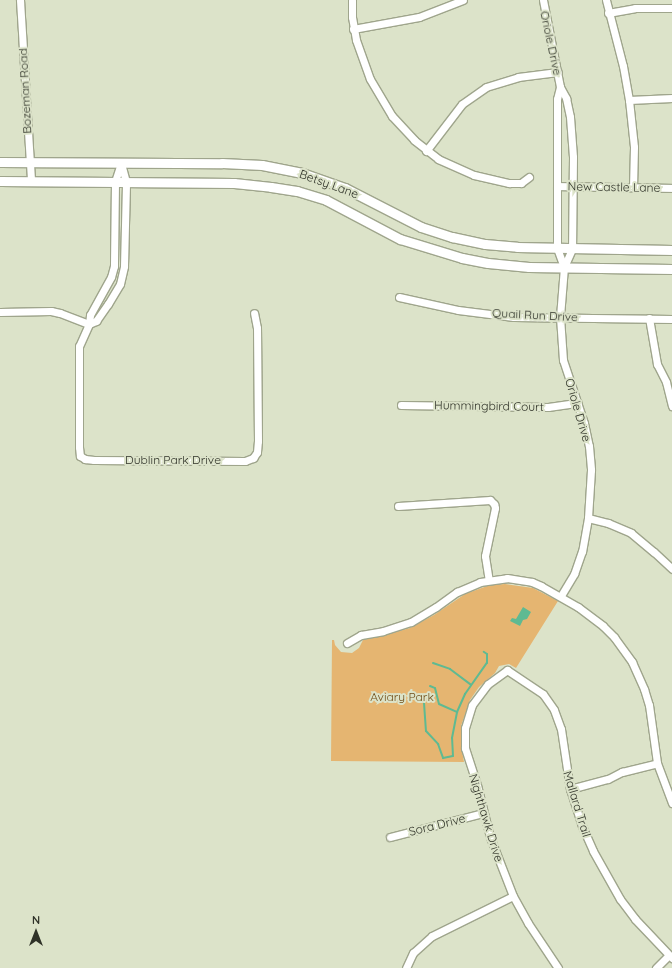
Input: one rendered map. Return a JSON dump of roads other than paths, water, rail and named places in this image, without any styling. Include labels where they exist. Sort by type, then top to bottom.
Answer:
[{"type":"main road","name":"Betsy Lane","points":[[0,162],[222,163],[276,168],[302,173],[345,188],[421,227],[452,238],[485,244],[572,249],[672,250]]},
{"type":"main road","name":"Betsy Lane","points":[[0,181],[234,183],[296,191],[326,200],[400,239],[462,258],[509,266],[672,269]]},
{"type":"street","name":"Bozeman Road","points":[[20,0],[31,181]]},
{"type":"street","points":[[352,0],[353,28],[360,54],[383,102],[402,128],[426,151],[462,171],[509,183],[521,183],[529,177]]},
{"type":"street","points":[[353,28],[419,17],[463,0]]},
{"type":"street","name":"Oriole Drive","points":[[543,0],[546,22],[558,72],[560,87],[566,98],[570,117],[573,186],[572,249],[564,267],[560,317],[563,360],[578,403],[586,434],[590,456],[591,483],[588,518],[579,560],[574,574],[561,596]]},
{"type":"street","points":[[606,0],[630,100],[634,147],[633,187]]},
{"type":"street","points":[[608,13],[635,8],[672,8]]},
{"type":"street","points":[[426,151],[462,104],[486,87],[518,78],[558,72]]},
{"type":"street","name":"Oriole Drive","points":[[560,87],[557,99],[557,248],[564,267]]},
{"type":"street","points":[[630,100],[672,98]]},
{"type":"street","name":"Dublin Park Drive","points":[[89,324],[96,321],[108,304],[120,284],[124,266],[126,182],[121,163]]},
{"type":"street","name":"Dublin Park Drive","points":[[121,163],[116,182],[115,252],[112,273],[103,293],[90,315],[89,324],[79,346],[80,456],[85,459],[94,460],[245,461],[253,458],[257,452],[258,441],[257,328],[254,313]]},
{"type":"street","name":"New Castle Lane","points":[[557,186],[672,188]]},
{"type":"street","points":[[115,221],[126,220]]},
{"type":"street","points":[[112,273],[122,276]]},
{"type":"street","name":"Quail Run Drive","points":[[399,296],[472,311],[514,317],[672,319]]},
{"type":"street","points":[[0,312],[60,313],[89,324]]},
{"type":"street","points":[[649,318],[658,364],[666,382],[672,406]]},
{"type":"street","name":"Hummingbird Court","points":[[401,405],[548,407],[578,403]]},
{"type":"street","points":[[398,506],[490,500],[494,504],[495,508],[485,556],[489,580]]},
{"type":"street","points":[[588,518],[608,523],[631,533],[672,569]]},
{"type":"street","points":[[347,643],[361,635],[383,631],[410,622],[436,607],[463,588],[489,580],[507,578],[532,582],[561,596],[603,626],[614,637],[632,662],[642,683],[649,705],[657,763],[672,803]]},
{"type":"street","name":"Mallard Trail","points":[[508,670],[544,694],[554,710],[560,729],[570,789],[582,826],[606,876],[635,919],[670,956]]},
{"type":"street","name":"Nighthawk Drive","points":[[508,670],[488,684],[472,705],[465,728],[465,748],[496,854],[513,896],[528,923],[558,968]]},
{"type":"street","points":[[570,789],[608,779],[622,772],[657,763]]},
{"type":"street","name":"Sora Drive","points":[[390,837],[483,813]]},
{"type":"street","points":[[406,968],[413,952],[432,936],[513,896]]},
{"type":"street","points":[[656,968],[670,956]]},
{"type":"waterway","points":[[424,703],[426,731],[438,744],[443,758],[453,756],[452,738],[457,712],[465,694],[487,663],[487,654],[484,652]]},
{"type":"waterway","points":[[433,663],[450,669],[471,685]]},
{"type":"waterway","points":[[430,686],[435,688],[439,704],[457,712]]},
{"type":"park label","name":"Aviary Park","points":[[402,697]]}]
